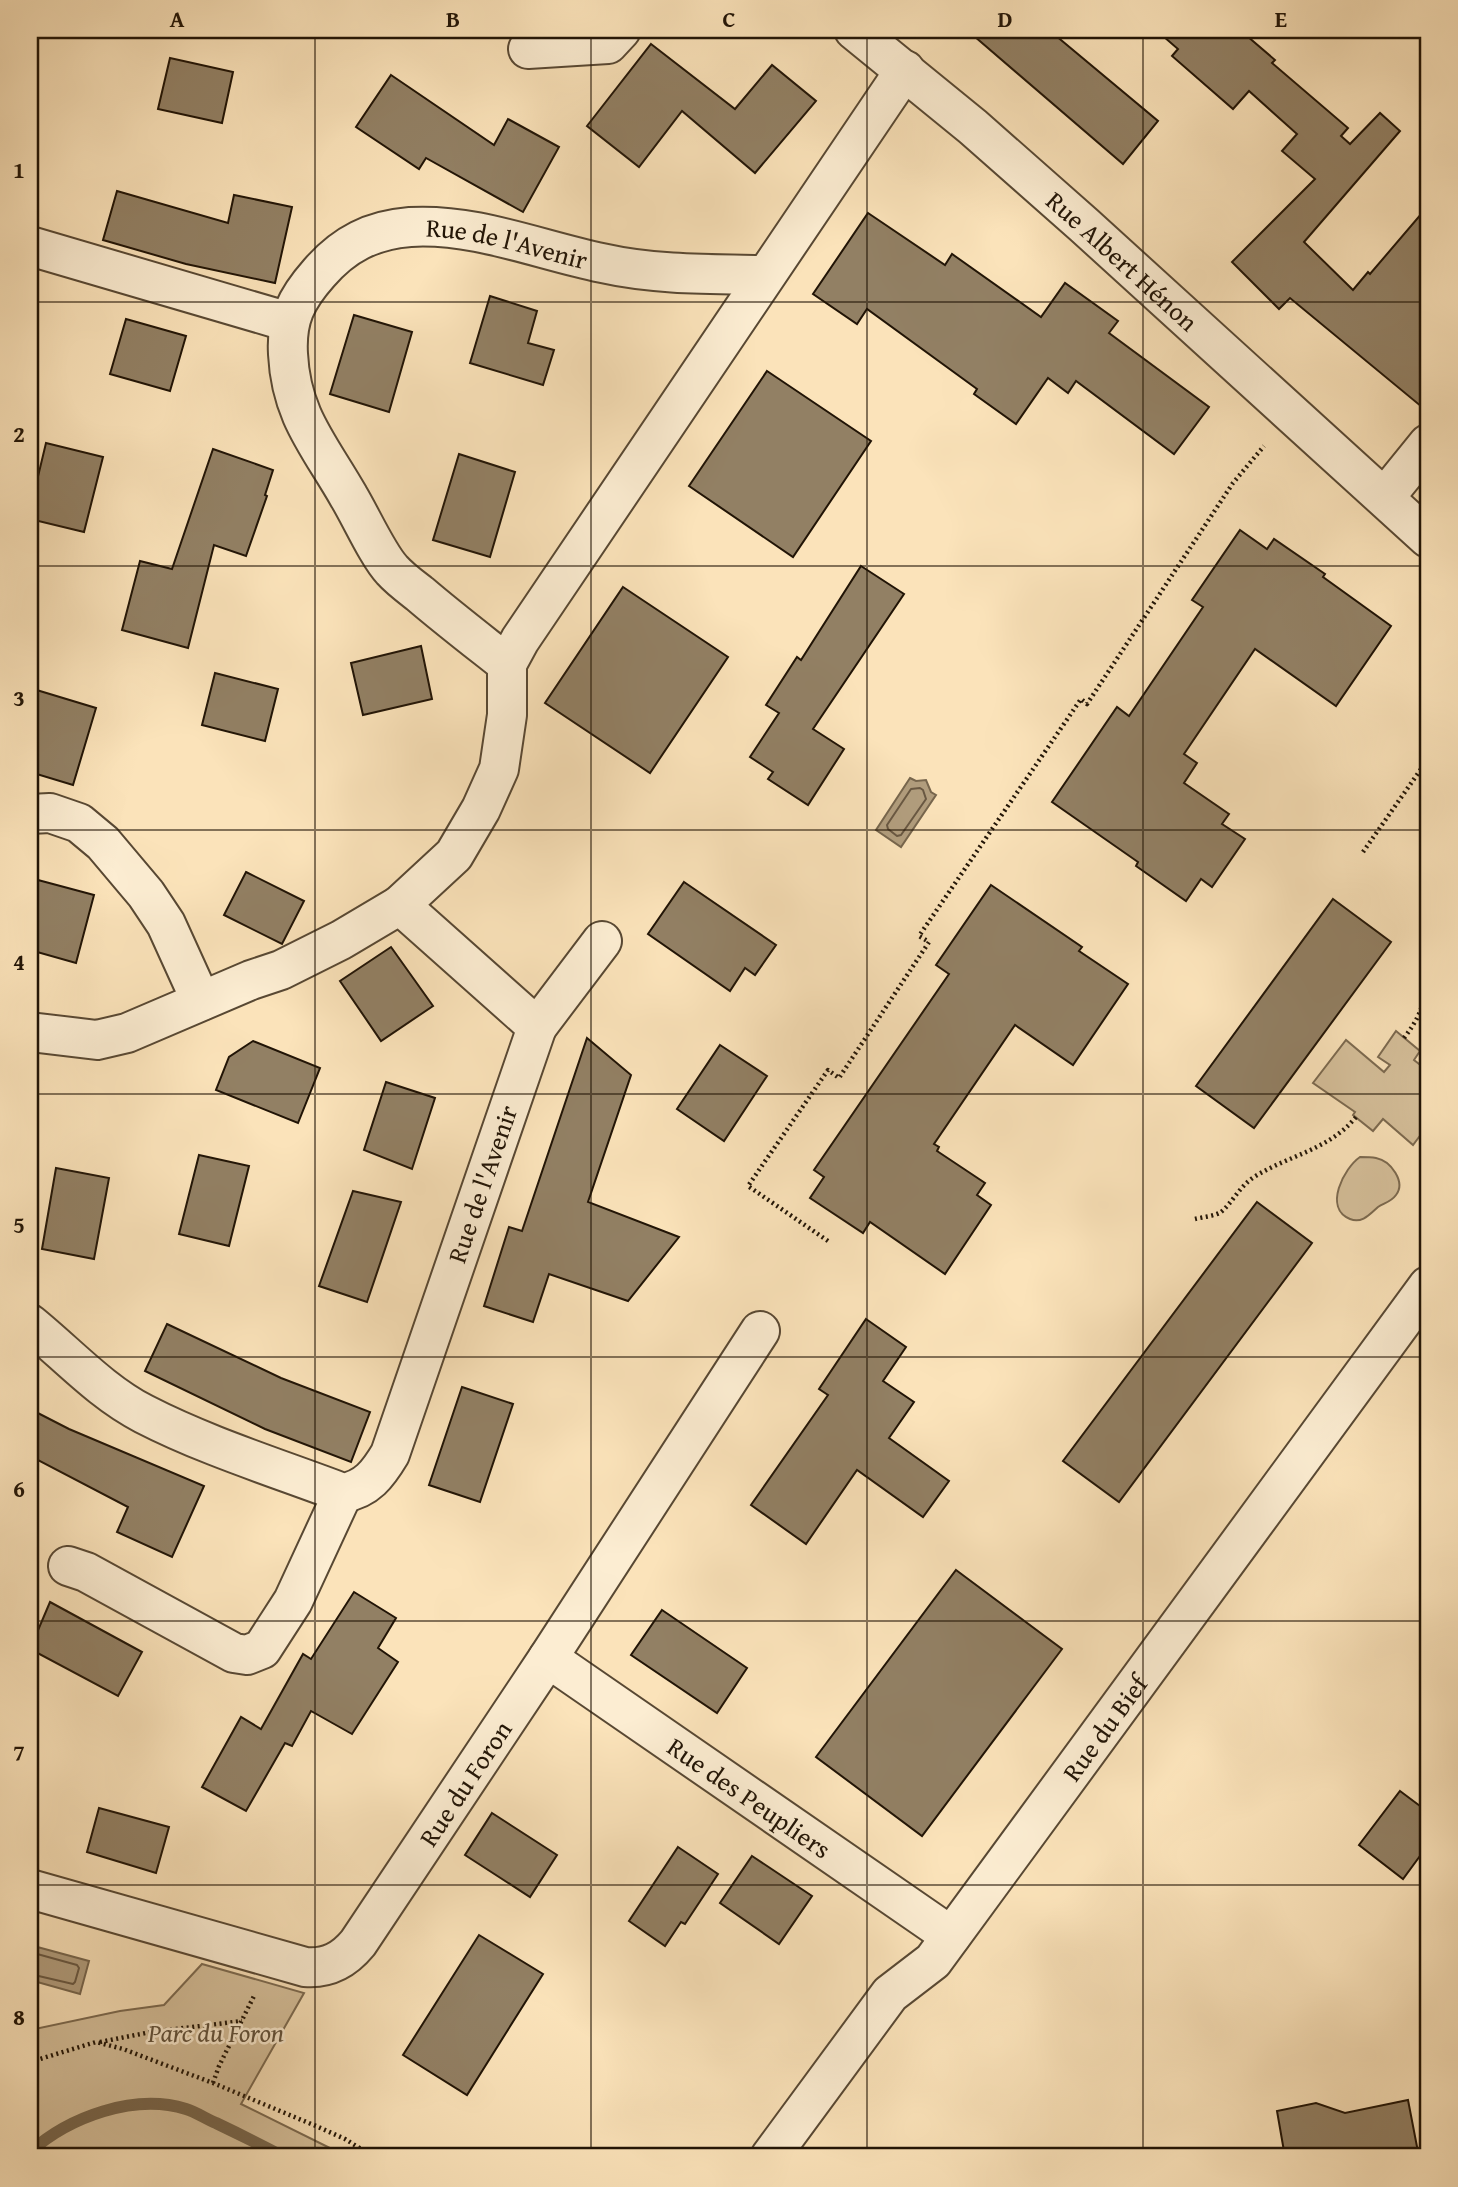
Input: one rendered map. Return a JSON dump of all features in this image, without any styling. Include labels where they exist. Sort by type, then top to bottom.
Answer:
[{"type":"street","points":[[528,48],[608,44],[621,30]]},
{"type":"street","name":"Rue Albert Hénon","points":[[854,30],[905,70],[1084,225],[1428,538]]},
{"type":"street","points":[[30,1032],[97,1040],[127,1032],[251,979],[281,970],[341,940],[400,905],[454,855],[481,809],[499,768],[508,715],[507,664],[520,640],[905,70]]},
{"type":"street","name":"Rue de l'Avenir","points":[[507,664],[391,570],[304,422],[289,377],[287,338],[289,322],[304,290],[341,251],[366,236],[437,226],[603,264],[671,272],[765,275]]},
{"type":"street","points":[[30,246],[289,322]]},
{"type":"street","points":[[1385,497],[1428,444]]},
{"type":"street","points":[[30,814],[50,813],[79,824],[103,843],[146,894],[166,925],[201,1001]]},
{"type":"street","points":[[400,905],[537,1027]]},
{"type":"street","name":"Rue de l'Avenir","points":[[343,1493],[367,1485],[379,1473],[390,1454],[537,1027],[602,941]]},
{"type":"street","name":"Rue du Bief","points":[[770,2157],[890,1994],[933,1961],[1428,1286]]},
{"type":"street","points":[[30,1324],[109,1391],[142,1413],[343,1493],[293,1601],[262,1649],[247,1654],[234,1653],[86,1572],[68,1566]]},
{"type":"street","name":"Rue du Foron","points":[[30,1889],[272,1958],[317,1968],[347,1956],[548,1658],[760,1331]]},
{"type":"street","name":"Rue des Peupliers","points":[[548,1658],[951,1937]]},
{"type":"path","points":[[828,1241],[748,1186],[828,1070],[839,1078],[929,942],[919,936],[1081,699],[1087,704],[1233,483],[1292,413]]},
{"type":"path","points":[[1363,852],[1428,759]]},
{"type":"path","points":[[1404,1038],[1420,1013],[1424,997],[1424,968],[1428,962]]},
{"type":"path","points":[[1195,1219],[1220,1212],[1244,1184],[1255,1176],[1321,1147],[1341,1133],[1356,1117]]},
{"type":"path","points":[[213,2083],[272,1958]]},
{"type":"path","points":[[30,2062],[96,2042],[242,2021]]},
{"type":"path","points":[[96,2042],[131,2051],[213,2083],[345,2139],[374,2157]]},
{"type":"green space","points":[[1396,1031],[1420,1051],[1414,1060],[1428,1071],[1428,1125],[1413,1145],[1383,1119],[1373,1131],[1353,1115],[1355,1112],[1313,1083],[1346,1040],[1384,1072],[1390,1065],[1378,1057]]},
{"type":"green space","points":[[1360,1157],[1376,1158],[1387,1163],[1398,1178],[1399,1190],[1392,1199],[1366,1218],[1354,1220],[1342,1214],[1337,1197],[1348,1170]]},
{"type":"green space","name":"Parc du Foron","points":[[202,1964],[304,1993],[241,2104],[348,2157],[30,2157],[30,2030],[120,2011],[164,2005]]},
{"type":"water","points":[[910,778],[916,781],[926,780],[931,792],[936,795],[901,847],[876,830]]},
{"type":"water","points":[[30,1945],[89,1961],[80,1994],[30,1980]]},
{"type":"building","points":[[967,30],[1049,30],[1158,121],[1123,164]]},
{"type":"building","points":[[1156,30],[1240,30],[1275,60],[1272,63],[1348,128],[1341,136],[1350,144],[1380,113],[1400,131],[1304,242],[1353,290],[1428,206],[1428,412],[1290,298],[1279,309],[1232,262],[1315,179],[1282,151],[1297,134],[1249,91],[1233,109],[1172,56],[1178,49]]},
{"type":"building","points":[[651,44],[735,109],[772,65],[816,101],[755,173],[682,111],[639,167],[587,126]]},
{"type":"building","points":[[170,58],[233,72],[222,123],[158,109]]},
{"type":"building","points":[[391,75],[494,145],[508,119],[559,147],[523,212],[426,158],[419,169],[356,127]]},
{"type":"building","points":[[117,191],[228,223],[234,195],[292,207],[275,283],[186,264],[103,240]]},
{"type":"building","points":[[868,213],[945,265],[952,254],[1041,317],[1065,283],[1118,321],[1109,333],[1209,407],[1174,454],[1076,381],[1068,393],[1048,378],[1016,424],[974,394],[977,389],[867,309],[857,324],[813,294]]},
{"type":"building","points":[[490,296],[537,311],[528,343],[554,350],[543,385],[470,363]]},
{"type":"building","points":[[354,315],[412,332],[389,412],[330,394]]},
{"type":"building","points":[[126,319],[186,336],[170,391],[110,374]]},
{"type":"building","points":[[767,371],[871,441],[793,557],[689,486]]},
{"type":"building","points":[[46,443],[103,457],[84,532],[30,519]]},
{"type":"building","points":[[213,449],[273,470],[246,556],[214,545],[188,648],[122,630],[140,561],[172,569]]},
{"type":"building","points":[[459,454],[515,472],[490,557],[433,540]]},
{"type":"building","points":[[1240,530],[1267,549],[1274,539],[1325,574],[1323,577],[1391,626],[1336,706],[1255,649],[1184,754],[1197,763],[1184,783],[1229,814],[1222,824],[1245,839],[1212,887],[1201,879],[1186,901],[1136,866],[1138,862],[1052,802],[1117,707],[1129,716],[1203,607],[1192,600]]},
{"type":"building","points":[[861,566],[904,594],[813,729],[844,749],[808,805],[768,779],[773,772],[750,757],[779,713],[766,705],[797,657],[801,660]]},
{"type":"building","points":[[623,587],[728,657],[650,773],[545,703]]},
{"type":"building","points":[[421,646],[432,699],[363,715],[351,663]]},
{"type":"building","points":[[215,673],[278,689],[265,741],[202,725]]},
{"type":"building","points":[[30,688],[96,708],[73,785],[30,772]]},
{"type":"building","points":[[246,872],[304,901],[282,944],[224,915]]},
{"type":"building","points":[[38,880],[94,895],[76,963],[30,950],[30,909]]},
{"type":"building","points":[[684,882],[776,945],[755,975],[745,968],[730,991],[648,934]]},
{"type":"building","points":[[991,885],[1082,947],[1079,951],[1128,984],[1073,1065],[1015,1025],[934,1144],[939,1147],[937,1151],[985,1183],[977,1195],[991,1205],[945,1274],[870,1222],[863,1233],[810,1198],[824,1177],[814,1170],[949,974],[936,965]]},
{"type":"building","points":[[1333,899],[1391,942],[1254,1128],[1196,1086]]},
{"type":"building","points":[[391,947],[433,1006],[381,1041],[340,981]]},
{"type":"building","points":[[587,1038],[631,1075],[588,1202],[679,1237],[628,1301],[549,1274],[533,1322],[484,1306],[509,1227],[522,1231]]},
{"type":"building","points":[[253,1041],[320,1068],[298,1123],[216,1090],[229,1057]]},
{"type":"building","points":[[720,1045],[767,1076],[724,1141],[677,1109]]},
{"type":"building","points":[[386,1082],[435,1098],[412,1169],[364,1150]]},
{"type":"building","points":[[199,1155],[249,1166],[229,1246],[179,1234]]},
{"type":"building","points":[[56,1168],[109,1178],[94,1259],[42,1249]]},
{"type":"building","points":[[353,1191],[401,1202],[367,1302],[319,1286]]},
{"type":"building","points":[[1257,1202],[1312,1243],[1119,1502],[1063,1461]]},
{"type":"building","points":[[866,1319],[906,1347],[883,1381],[914,1402],[889,1438],[949,1481],[923,1517],[857,1470],[806,1544],[751,1505],[828,1395],[819,1389]]},
{"type":"building","points":[[167,1324],[281,1378],[370,1412],[351,1462],[265,1429],[145,1371]]},
{"type":"building","points":[[462,1387],[513,1404],[480,1502],[429,1485]]},
{"type":"building","points":[[30,1409],[69,1429],[204,1486],[172,1557],[117,1532],[128,1507],[30,1456]]},
{"type":"building","points":[[956,1570],[1062,1649],[922,1836],[816,1757]]},
{"type":"building","points":[[354,1592],[396,1618],[378,1648],[398,1662],[352,1734],[311,1711],[292,1746],[285,1743],[246,1811],[202,1787],[241,1717],[261,1729],[303,1654],[311,1659]]},
{"type":"building","points":[[50,1602],[142,1652],[118,1696],[30,1649]]},
{"type":"building","points":[[662,1610],[747,1668],[717,1713],[631,1655]]},
{"type":"building","points":[[1400,1791],[1428,1812],[1428,1845],[1403,1879],[1359,1845]]},
{"type":"building","points":[[99,1808],[169,1827],[156,1873],[87,1852]]},
{"type":"building","points":[[492,1813],[557,1855],[530,1897],[465,1855]]},
{"type":"building","points":[[678,1847],[718,1874],[685,1924],[681,1922],[665,1946],[629,1921]]},
{"type":"building","points":[[752,1856],[812,1896],[779,1944],[720,1903]]},
{"type":"building","points":[[479,1935],[543,1974],[467,2095],[403,2055]]},
{"type":"building","points":[[1408,2100],[1419,2157],[1285,2157],[1277,2111],[1316,2103],[1345,2113]]},
{"type":"waterway","points":[[30,2152],[46,2139],[83,2119],[103,2111],[145,2104],[190,2110],[284,2157]]}]
